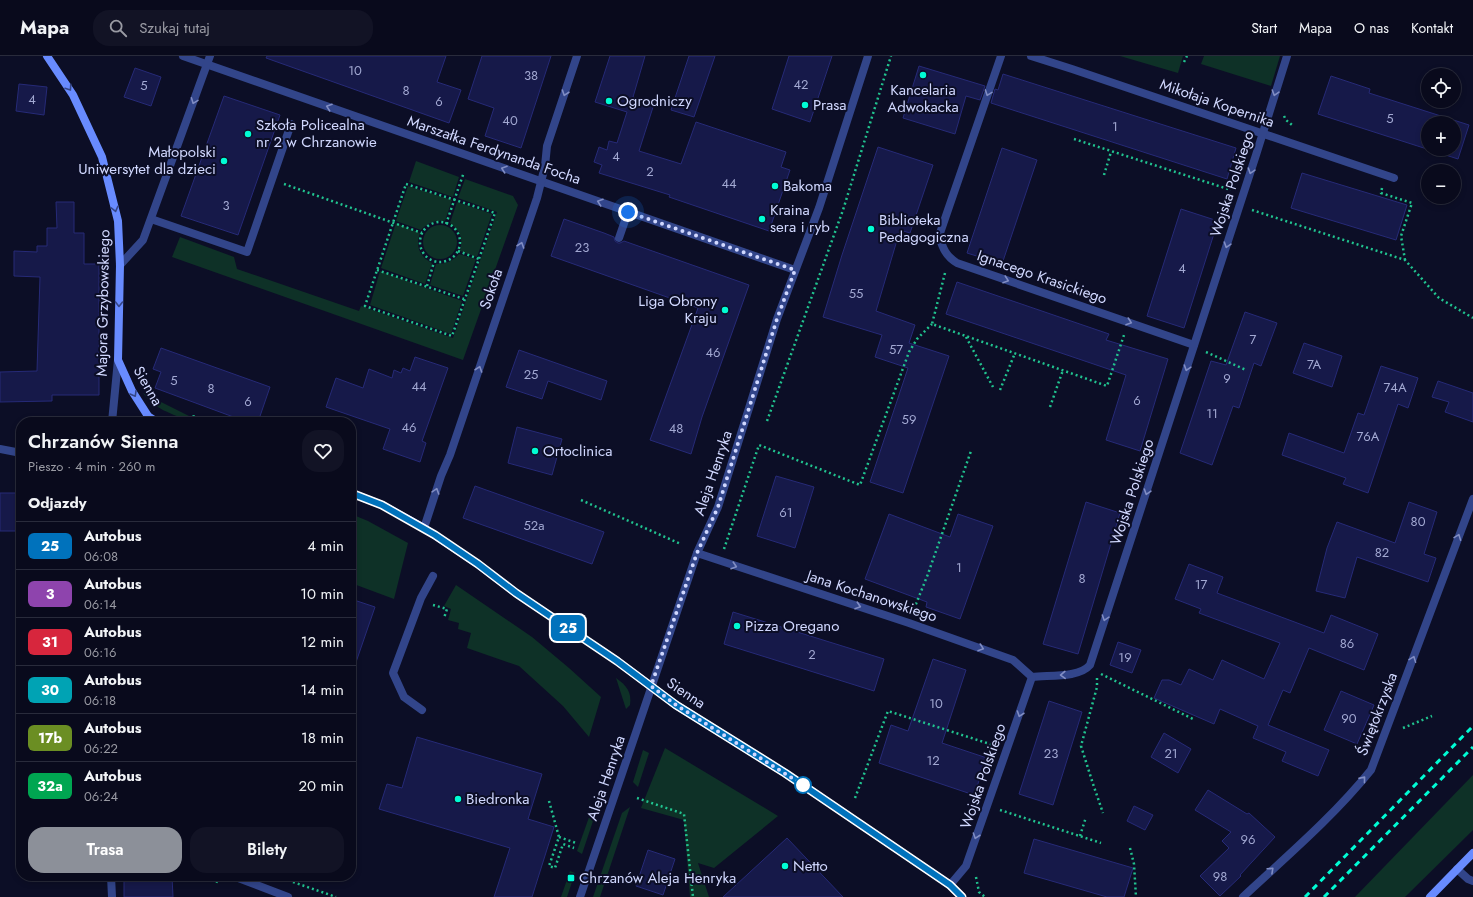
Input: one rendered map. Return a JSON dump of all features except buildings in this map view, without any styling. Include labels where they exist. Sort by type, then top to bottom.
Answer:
[{"type":"street","name":"Majora Grzybowskiego","points":[[47,56],[73,95],[102,157],[118,221],[120,265],[118,360],[112,417]]},
{"type":"street","name":"Marszałka Ferdynanda Focha","points":[[183,56],[795,270]]},
{"type":"street","points":[[120,265],[143,240],[210,56]]},
{"type":"street","name":"Sokoła","points":[[424,528],[441,476],[455,441],[541,181],[548,146],[577,56]]},
{"type":"street","name":"Aleja Henryka","points":[[580,897],[697,553],[718,507],[777,319],[819,208],[868,56]]},
{"type":"street","name":"Ignacego Krasickiego","points":[[1000,56],[939,236],[943,251],[949,258],[957,263],[1194,345]]},
{"type":"street","name":"Mikołaja Kopernika","points":[[1030,56],[1394,178]]},
{"type":"street","name":"Wojska Polskiego","points":[[950,885],[966,866],[1032,677],[1073,674],[1085,670],[1090,665],[1287,56]]},
{"type":"street","points":[[151,219],[247,252],[291,124]]},
{"type":"street","points":[[619,238],[628,212]]},
{"type":"street","name":"Sienna","points":[[118,360],[132,391],[150,417]]},
{"type":"street","points":[[0,449],[16,452]]},
{"type":"street","name":"Sienna","points":[[356,495],[382,505],[424,528],[478,564],[516,593],[617,661],[676,705],[785,773],[950,885],[962,897]]},
{"type":"street","name":"Świętokrzyska","points":[[1243,897],[1338,808],[1371,770],[1473,499]]},
{"type":"street","name":"Jana Kochanowskiego","points":[[697,553],[909,623],[1013,660],[1032,677]]},
{"type":"street","points":[[422,710],[404,697],[393,672],[421,598],[433,576]]},
{"type":"street","points":[[1430,897],[1473,853]]},
{"type":"street","points":[[1457,869],[1468,879],[1473,881]]},
{"type":"street","points":[[111,881],[112,897]]},
{"type":"street","points":[[246,881],[288,897]]},
{"type":"path","points":[[767,421],[843,210],[891,56]]},
{"type":"path","points":[[1184,62],[1187,56]]},
{"type":"path","points":[[1074,139],[1221,187]]},
{"type":"path","points":[[1104,175],[1111,152]]},
{"type":"path","points":[[446,224],[464,172]]},
{"type":"path","points":[[272,179],[422,233]]},
{"type":"path","points":[[1385,182],[1381,193],[1412,203],[1401,236],[1405,260]]},
{"type":"path","points":[[406,184],[495,213],[452,336],[365,306],[393,222],[406,184]]},
{"type":"path","points":[[1246,208],[1405,260],[1439,298],[1473,318]]},
{"type":"path","points":[[432,224],[446,224],[455,230],[458,235],[460,240],[458,251],[454,257],[448,261],[434,262],[423,253],[420,247],[422,233],[432,224]]},
{"type":"path","points":[[458,251],[478,258]]},
{"type":"path","points":[[427,286],[434,262]]},
{"type":"path","points":[[722,556],[759,445],[860,485],[909,352],[917,339],[932,324],[946,268]]},
{"type":"path","points":[[377,270],[464,299]]},
{"type":"path","points":[[932,324],[1107,386],[1127,328]]},
{"type":"path","points":[[966,336],[993,387]]},
{"type":"path","points":[[1207,352],[1246,370]]},
{"type":"path","points":[[1000,390],[1015,353]]},
{"type":"path","points":[[1050,407],[1063,370]]},
{"type":"path","points":[[909,623],[971,451]]},
{"type":"path","points":[[581,500],[681,544]]},
{"type":"path","points":[[433,600],[431,605],[447,609],[444,618]]},
{"type":"path","points":[[1103,813],[1092,784],[1081,746],[1097,687],[1097,672],[1193,719]]},
{"type":"path","points":[[855,798],[888,710],[996,746]]},
{"type":"path","points":[[1402,728],[1432,716]]},
{"type":"path","points":[[637,798],[684,814],[693,897]]},
{"type":"path","points":[[549,801],[559,836],[549,866],[555,868],[562,844],[574,848]]},
{"type":"path","points":[[998,809],[1102,843]]},
{"type":"path","points":[[1080,836],[1086,816]]},
{"type":"path","points":[[559,836],[576,843]]},
{"type":"path","points":[[1130,848],[1134,864],[1136,897]]},
{"type":"path","points":[[977,870],[976,878],[979,892],[985,897]]},
{"type":"path","points":[[289,881],[336,897]]},
{"type":"green space","points":[[1120,56],[1183,56],[1178,73]]},
{"type":"green space","points":[[1204,56],[1280,56],[1271,86],[1201,64]]},
{"type":"green space","points":[[416,161],[459,177],[453,197],[409,182]]},
{"type":"green space","points":[[465,179],[513,196],[518,205],[463,360],[172,257],[180,237],[234,257],[237,269],[359,311],[361,306],[453,338],[497,212],[458,198]]},
{"type":"green space","points":[[408,186],[452,200],[445,221],[432,222],[421,230],[396,221]]},
{"type":"green space","points":[[457,202],[492,214],[477,257],[460,251],[461,239],[459,232],[450,223]]},
{"type":"green space","points":[[396,223],[420,233],[418,247],[424,258],[432,263],[425,284],[381,268]]},
{"type":"green space","points":[[437,225],[443,225],[447,226],[454,232],[457,242],[456,249],[450,256],[443,259],[437,259],[433,258],[426,252],[423,245],[423,239],[424,235],[430,228]]},
{"type":"green space","points":[[459,254],[476,259],[463,296],[430,285],[436,264],[449,262]]},
{"type":"green space","points":[[380,271],[462,301],[451,334],[370,305]]},
{"type":"green space","points":[[143,393],[191,417],[180,417],[170,413],[147,399]]},
{"type":"green space","points":[[356,516],[408,543],[394,599],[356,585]]},
{"type":"green space","points":[[456,585],[532,637],[601,697],[589,737],[563,706],[519,666],[467,648],[471,633],[458,629],[459,623],[448,620],[451,609],[444,606]]},
{"type":"green space","points":[[616,678],[628,689],[630,705],[626,709]]},
{"type":"green space","points":[[665,748],[778,816],[714,868],[698,863],[709,897],[690,897],[684,820],[641,808]]},
{"type":"green space","points":[[643,750],[649,753],[638,787],[633,782]]},
{"type":"green space","points":[[1473,775],[1473,830],[1405,897],[1355,897]]},
{"type":"green space","points":[[598,792],[599,803],[582,854],[577,851]]},
{"type":"green space","points":[[630,807],[600,897],[593,897],[622,813]]},
{"type":"green space","points":[[570,871],[575,873],[567,897],[561,897]]},
{"type":"railway","points":[[1305,897],[1473,726]]},
{"type":"railway","points":[[1324,897],[1473,747]]},
{"type":"bus line","name":"25","points":[[356,495],[382,505],[435,535],[478,564],[516,593],[617,661],[676,705],[785,773],[888,842],[950,885],[962,897]]},
{"type":"place","name":"Kancelaria Adwokacka","points":[[923,75]]},
{"type":"place","name":"Ogrodniczy","points":[[609,101]]},
{"type":"place","name":"Prasa","points":[[805,105]]},
{"type":"place","name":"Szkoła Policealna nr 2 w Chrzanowie","points":[[248,134]]},
{"type":"place","name":"Małopolski Uniwersytet dla dzieci","points":[[224,161]]},
{"type":"place","name":"Bakoma","points":[[775,186]]},
{"type":"place","name":"Kraina sera i ryb","points":[[762,219]]},
{"type":"place","name":"Biblioteka Pedagogiczna","points":[[871,229]]},
{"type":"place","name":"Liga Obrony Kraju","points":[[725,310]]},
{"type":"place","name":"Ortoclinica","points":[[535,451]]},
{"type":"place","name":"Pizza Oregano","points":[[737,626]]},
{"type":"place","name":"Biedronka","points":[[458,799]]},
{"type":"place","name":"Netto","points":[[785,866]]},
{"type":"place","name":"Chrzanów Aleja Henryka","points":[[571,878]]},
{"type":"route","points":[[628,212],[795,270],[777,319],[718,507],[697,553],[651,686],[676,705],[803,785]]}]
